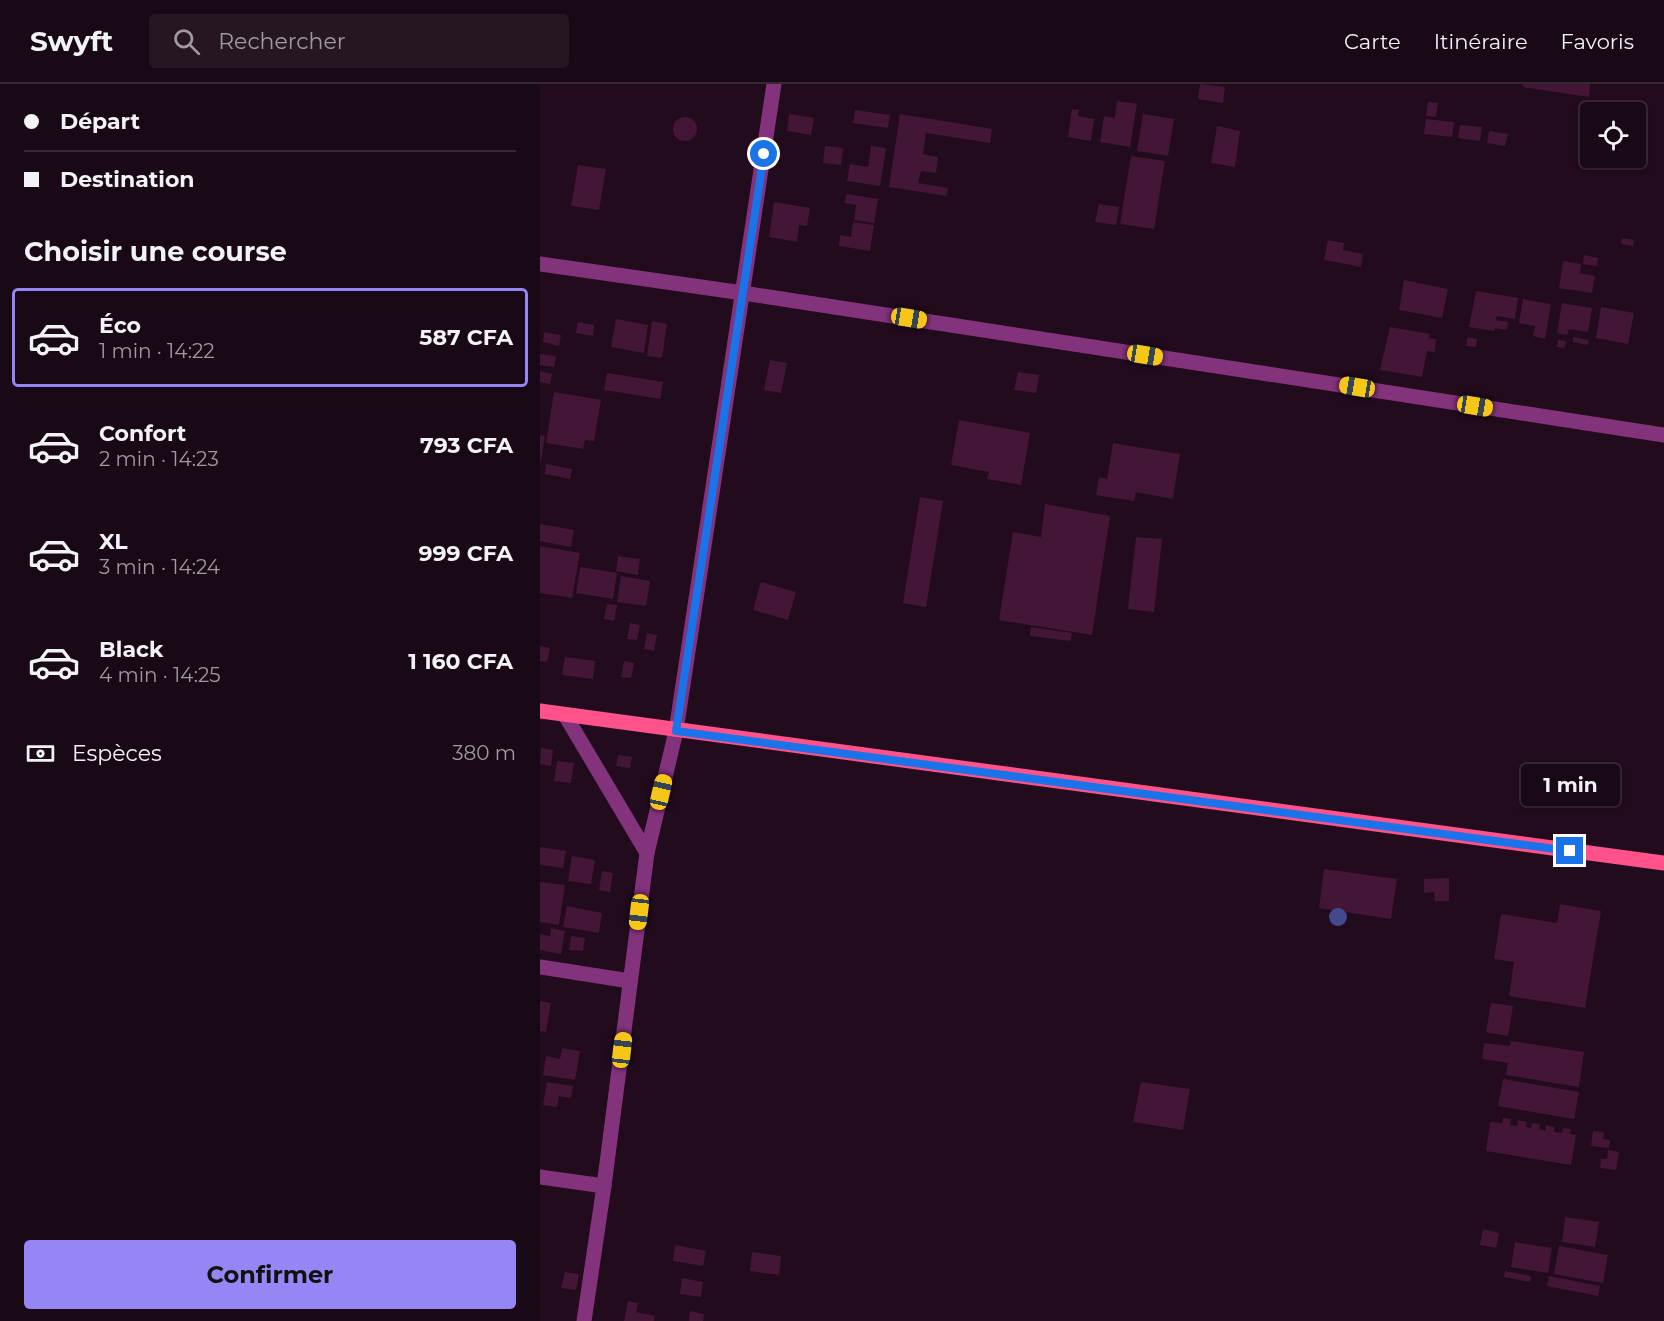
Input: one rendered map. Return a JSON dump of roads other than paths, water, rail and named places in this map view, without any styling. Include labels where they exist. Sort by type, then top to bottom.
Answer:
[{"type":"main road","points":[[540,711],[1664,863]]},
{"type":"street","points":[[584,1321],[604,1186],[647,852],[676,731],[774,84]]},
{"type":"street","points":[[540,264],[743,293],[1664,435]]},
{"type":"street","points":[[566,715],[647,852]]},
{"type":"street","points":[[540,967],[630,981]]},
{"type":"street","points":[[540,1177],[604,1186]]}]
